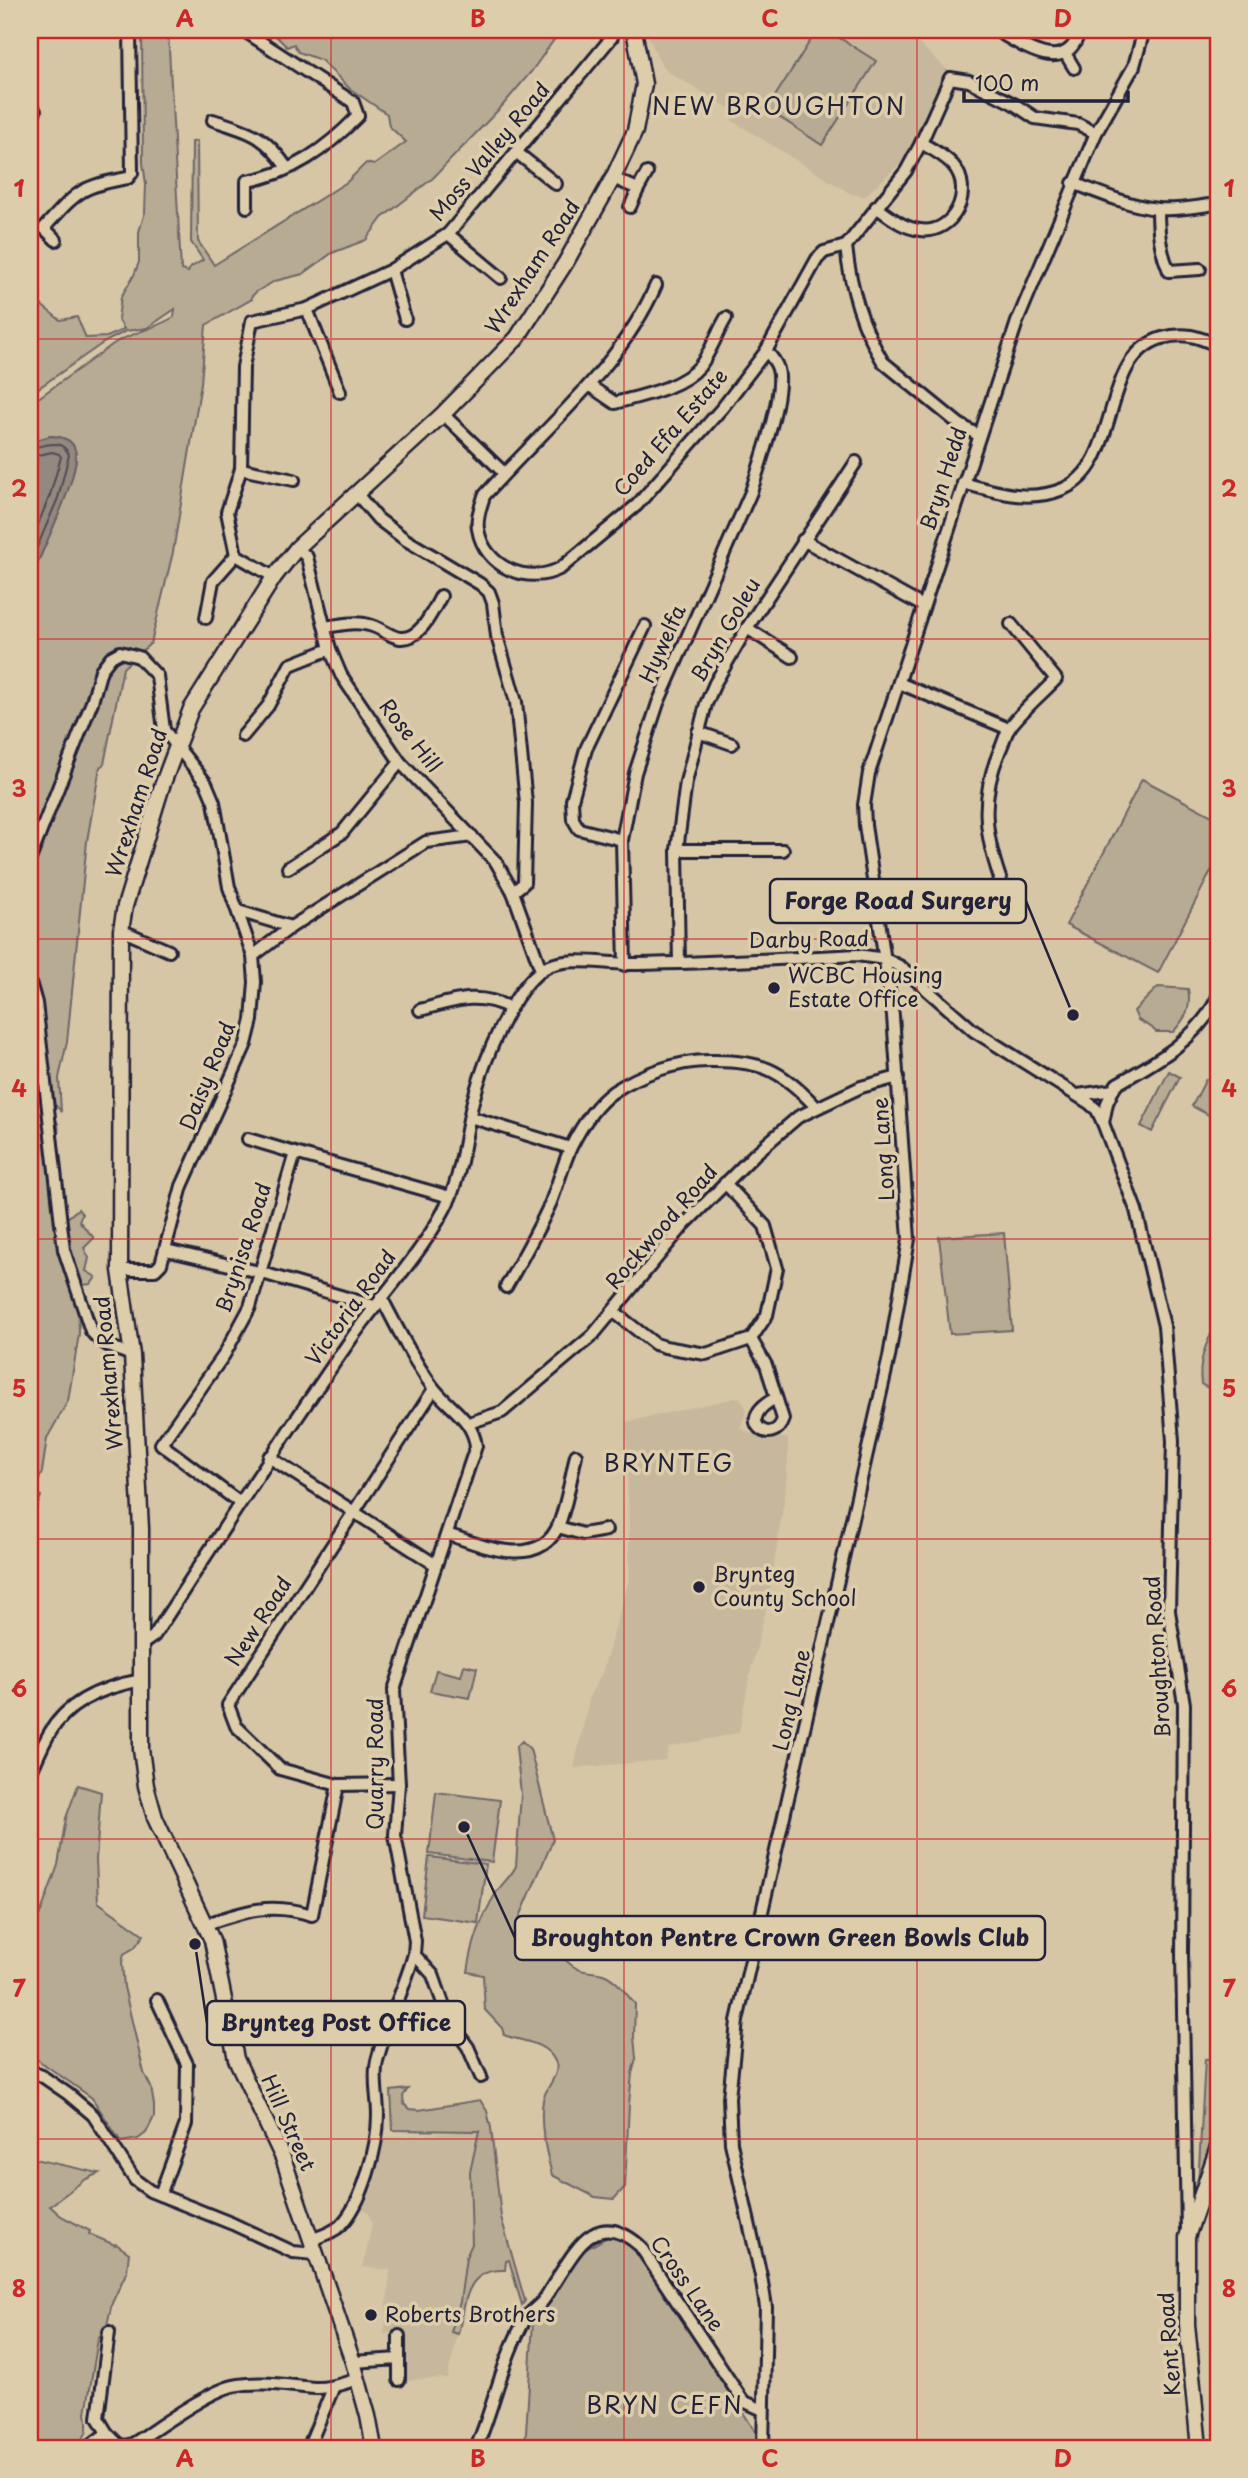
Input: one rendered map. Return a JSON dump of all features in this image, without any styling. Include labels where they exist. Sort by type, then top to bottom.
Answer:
[{"type":"main road","name":"Wrexham Road","points":[[141,1749],[141,1529],[132,1355],[120,1270],[121,930],[125,906],[176,745],[191,709],[275,577],[297,548],[443,414],[517,338],[566,262],[613,178],[635,131],[644,84],[634,30]]},
{"type":"main road","name":"Hill Street","points":[[141,1749],[146,1786],[155,1818],[212,1940],[236,2059],[283,2158],[354,2362],[374,2448]]},
{"type":"main road","name":"Kent Road","points":[[1199,2448],[1187,2324],[1187,2237],[1218,2147]]},
{"type":"street","points":[[56,240],[44,228],[72,197],[91,185],[128,178],[132,173],[130,30]]},
{"type":"street","points":[[243,30],[353,102],[358,116],[337,137],[300,164],[269,178],[247,181],[247,207]]},
{"type":"street","points":[[996,31],[1037,53],[1052,56],[1065,53],[1080,30]]},
{"type":"street","name":"Bryn Hedd","points":[[885,959],[864,825],[869,773],[1017,322],[1073,183],[1096,133],[1134,66],[1144,30]]},
{"type":"street","name":"Moss Valley Road","points":[[236,555],[227,512],[241,469],[243,367],[252,321],[307,309],[391,271],[448,234],[612,37]]},
{"type":"street","points":[[1065,53],[1074,68]]},
{"type":"street","points":[[978,435],[959,424],[883,362],[853,289],[846,246],[906,171],[950,78],[969,81],[1035,118],[1078,124],[1096,133]]},
{"type":"street","points":[[213,120],[262,138],[275,150],[287,169]]},
{"type":"street","points":[[876,207],[895,220],[921,230],[943,225],[957,212],[962,191],[954,166],[921,143]]},
{"type":"street","points":[[516,152],[556,184]]},
{"type":"street","points":[[630,207],[647,173]]},
{"type":"street","points":[[613,178],[638,189]]},
{"type":"street","points":[[1073,183],[1127,202],[1158,209],[1218,204]]},
{"type":"street","points":[[1158,209],[1159,242],[1169,271],[1200,269]]},
{"type":"street","points":[[448,234],[501,278]]},
{"type":"street","name":"Coed Efa Estate","points":[[656,285],[646,308],[590,386],[484,496],[478,514],[478,528],[482,543],[502,566],[516,573],[551,573],[561,568],[637,505],[723,407],[766,351],[824,251],[846,246]]},
{"type":"street","points":[[391,271],[405,319]]},
{"type":"street","points":[[307,309],[340,392]]},
{"type":"street","points":[[590,386],[615,403],[657,392],[676,383],[699,368],[726,318]]},
{"type":"street","points":[[963,482],[1003,494],[1021,496],[1050,493],[1065,488],[1080,477],[1097,452],[1126,367],[1139,352],[1155,340],[1177,334],[1196,335],[1218,346]]},
{"type":"street","name":"Hywelfa","points":[[625,965],[622,839],[635,773],[657,703],[751,492],[778,390],[779,371],[766,351]]},
{"type":"street","points":[[443,414],[504,473]]},
{"type":"street","name":"Bryn Goleu","points":[[679,963],[677,850],[685,782],[715,683],[803,540],[856,462]]},
{"type":"street","points":[[241,469],[295,480]]},
{"type":"street","points":[[356,493],[387,526],[489,592],[499,645],[516,702],[526,803],[524,883],[513,892]]},
{"type":"street","points":[[803,540],[923,606]]},
{"type":"street","name":"Rose Hill","points":[[297,548],[307,557],[330,649],[341,675],[400,762],[496,862],[513,892],[541,970]]},
{"type":"street","points":[[206,618],[213,581],[236,555],[275,577]]},
{"type":"street","points":[[325,627],[354,623],[370,625],[400,638],[409,636],[421,629],[441,596]]},
{"type":"street","points":[[975,905],[1001,881],[988,838],[986,796],[993,766],[1009,729],[1056,679],[1010,624]]},
{"type":"street","points":[[622,839],[579,829],[573,819],[572,800],[586,749],[645,626]]},
{"type":"street","points":[[747,628],[792,657]]},
{"type":"street","points":[[243,736],[268,706],[290,665],[330,649]]},
{"type":"street","name":"Daisy Road","points":[[30,859],[92,702],[101,670],[111,657],[120,652],[139,657],[157,676],[164,730],[211,793],[229,887],[253,956],[255,982],[252,1020],[246,1044],[182,1186],[166,1250]]},
{"type":"street","points":[[899,683],[1009,729]]},
{"type":"street","points":[[698,732],[732,744]]},
{"type":"street","points":[[288,868],[342,833],[400,762]]},
{"type":"street","points":[[253,956],[291,927],[426,842],[472,836]]},
{"type":"street","points":[[677,850],[783,850]]},
{"type":"street","points":[[238,911],[291,927]]},
{"type":"street","points":[[121,930],[169,951]]},
{"type":"street","name":"Darby Road","points":[[541,970],[565,961],[625,965],[857,955],[885,959],[911,975],[974,1031],[1078,1095]]},
{"type":"street","name":"Long Lane","points":[[763,2448],[766,2307],[731,2143],[729,2098],[737,2021],[861,1487],[901,1297],[909,1239],[898,1077],[885,959]]},
{"type":"street","name":"Victoria Road","points":[[141,1645],[154,1636],[269,1457],[377,1302],[422,1244],[450,1197],[459,1171],[478,1088],[510,1008],[528,982],[541,970]]},
{"type":"street","points":[[30,982],[36,1003],[64,1250],[92,1331],[98,1340],[110,1348],[132,1355]]},
{"type":"street","points":[[420,1010],[470,997],[494,1000],[510,1008]]},
{"type":"street","points":[[1103,1123],[1107,1103],[1117,1084],[1188,1038],[1206,1018],[1218,997]]},
{"type":"street","points":[[506,1287],[545,1214],[570,1148],[593,1112],[613,1092],[650,1073],[693,1061],[735,1060],[770,1068],[798,1088],[816,1107]]},
{"type":"street","name":"Rockwood Road","points":[[469,1423],[502,1412],[577,1350],[614,1312],[684,1225],[725,1182],[789,1124],[816,1107],[861,1087],[898,1077]]},
{"type":"street","points":[[1078,1095],[1113,1090]]},
{"type":"street","name":"Broughton Road","points":[[1078,1095],[1097,1111],[1136,1210],[1164,1326],[1173,1441],[1169,1611],[1184,1704],[1182,1954],[1187,2237]]},
{"type":"street","points":[[470,1117],[570,1148]]},
{"type":"street","points":[[248,1139],[450,1197]]},
{"type":"street","name":"Brynisa Road","points":[[240,1503],[161,1444],[224,1355],[250,1307],[295,1153]]},
{"type":"street","points":[[614,1312],[655,1344],[665,1348],[706,1354],[751,1339],[767,1315],[777,1268],[765,1226],[725,1182]]},
{"type":"street","points":[[120,1270],[155,1270],[161,1264],[166,1250],[377,1302],[434,1389],[469,1423]]},
{"type":"street","points":[[751,1339],[766,1366],[776,1398]]},
{"type":"street","name":"New Road","points":[[398,1784],[338,1785],[280,1769],[236,1726],[228,1706],[434,1389]]},
{"type":"street","name":"Quarry Road","points":[[313,2247],[342,2225],[358,2199],[368,2175],[378,2117],[376,2065],[414,1954],[415,1941],[395,1835],[398,1784],[394,1690],[475,1455],[475,1435],[469,1423]]},
{"type":"street","points":[[447,1534],[500,1551],[515,1553],[534,1549],[546,1541],[558,1527],[576,1455]]},
{"type":"street","points":[[269,1457],[436,1565]]},
{"type":"street","points":[[558,1527],[583,1534],[606,1530]]},
{"type":"street","points":[[30,1774],[50,1731],[74,1706],[113,1685],[142,1680]]},
{"type":"street","points":[[204,1925],[241,1912],[264,1908],[312,1914],[338,1785]]},
{"type":"street","points":[[414,1954],[433,1975],[450,2023],[468,2047],[481,2077]]},
{"type":"street","points":[[157,2000],[187,2064],[186,2124],[160,2195]]},
{"type":"street","points":[[30,2071],[68,2094],[93,2115],[135,2180],[160,2195],[233,2224],[293,2252],[313,2247]]},
{"type":"street","name":"Cross Lane","points":[[476,2448],[514,2341],[529,2312],[541,2303],[586,2240],[601,2230],[627,2234],[640,2246],[743,2401],[763,2410]]},
{"type":"street","points":[[109,2332],[98,2418],[118,2447],[134,2443],[213,2394],[233,2386],[282,2383],[317,2388],[358,2379]]},
{"type":"street","points":[[399,2336],[400,2380]]},
{"type":"street","points":[[354,2362],[399,2358]]},
{"type":"street","points":[[309,2448],[334,2386]]},
{"type":"street","points":[[88,2448],[107,2433]]},
{"type":"shaded area","points":[[142,30],[168,30],[181,270],[188,272],[203,260],[191,242],[192,142],[197,141],[198,241],[214,265],[347,182],[366,163],[374,165],[406,142],[389,126],[387,114],[349,88],[321,60],[298,52],[294,44],[287,47],[271,31],[265,33],[259,30],[561,30],[503,105],[433,178],[382,218],[366,240],[332,253],[303,274],[275,281],[256,292],[252,299],[206,325],[201,383],[173,552],[151,643],[123,668],[104,764],[100,767],[87,841],[67,1042],[59,1078],[61,1111],[53,1103],[46,1108],[58,1125],[58,1136],[50,1156],[60,1163],[56,1215],[59,1225],[78,1209],[82,1214],[79,1221],[94,1238],[84,1248],[89,1258],[86,1271],[96,1277],[91,1284],[82,1285],[78,1299],[79,1334],[68,1401],[47,1438],[42,1472],[34,1493],[41,1496],[30,1526],[30,876],[36,858],[30,858],[30,581],[64,501],[76,454],[60,437],[50,436],[30,442],[30,404],[116,342],[174,317],[175,309],[147,328],[126,331],[103,343],[30,394],[30,296],[60,320],[77,317],[86,338],[107,337],[124,329],[118,319],[121,297],[139,262],[139,232],[145,212]]},
{"type":"shaded area","points":[[646,30],[888,30],[919,44],[950,72],[936,91],[900,164],[865,196],[851,194],[731,120],[736,112],[668,72],[659,61]]},
{"type":"shaded area","points":[[817,30],[827,30],[876,61],[822,145],[767,109]]},
{"type":"shaded area","points":[[1142,779],[1218,819],[1218,858],[1158,973],[1066,925]]},
{"type":"shaded area","points":[[1158,987],[1188,989],[1186,1013],[1173,1032],[1156,1032],[1138,1020],[1134,1011]]},
{"type":"shaded area","points":[[1169,1071],[1180,1077],[1152,1132],[1141,1126]]},
{"type":"shaded area","points":[[1206,1079],[1218,1085],[1218,1120],[1192,1106]]},
{"type":"shaded area","points":[[1004,1233],[1012,1330],[950,1334],[939,1237]]},
{"type":"shaded area","points":[[1218,1323],[1218,1373],[1210,1389],[1201,1384],[1201,1367],[1209,1337]]},
{"type":"shaded area","name":"Brynteg County School","points":[[740,1397],[747,1410],[740,1428],[758,1437],[788,1438],[788,1461],[769,1597],[739,1733],[669,1747],[665,1760],[574,1768],[590,1695],[602,1673],[630,1577],[626,1422]]},
{"type":"shaded area","points":[[464,1665],[477,1668],[470,1698],[430,1691],[436,1670],[461,1676]]},
{"type":"shaded area","points":[[522,1741],[530,1749],[553,1840],[519,1919],[518,1931],[521,1939],[529,1948],[551,1947],[579,1970],[608,1976],[635,2004],[636,2058],[629,2104],[625,2187],[614,2199],[595,2197],[552,2175],[544,2138],[542,2109],[544,2095],[555,2075],[555,2061],[545,2049],[504,2035],[502,2028],[485,2010],[483,1975],[468,1972],[478,1931],[486,1912],[516,1866],[521,1794],[516,1747]]},
{"type":"shaded area","points":[[78,1785],[101,1792],[96,1860],[98,1902],[144,1935],[134,1948],[124,1954],[122,1962],[124,1987],[144,2073],[151,2087],[154,2117],[146,2133],[138,2139],[121,2142],[92,2098],[38,2060],[30,2058],[30,1935],[58,1865],[66,1818]]},
{"type":"shaded area","points":[[436,1792],[500,1800],[492,1862],[429,1854]]},
{"type":"shaded area","points":[[429,1857],[486,1864],[478,1923],[422,1915]]},
{"type":"shaded area","points":[[1218,2058],[1218,2127],[1198,2186],[1205,2059]]},
{"type":"shaded area","points":[[408,2089],[403,2096],[404,2104],[409,2109],[419,2110],[480,2100],[487,2111],[491,2128],[501,2217],[525,2301],[522,2305],[509,2260],[506,2261],[505,2270],[492,2271],[474,2281],[469,2290],[458,2334],[451,2332],[460,2302],[466,2257],[472,2244],[470,2172],[479,2131],[393,2130],[391,2091]]},
{"type":"shaded area","points":[[479,2130],[470,2172],[472,2245],[466,2257],[460,2302],[451,2332],[458,2334],[447,2378],[402,2380],[403,2331],[384,2334],[390,2270],[363,2267],[372,2224],[368,2212],[360,2208],[369,2191],[382,2138]]},
{"type":"shaded area","points":[[30,2158],[99,2173],[84,2180],[50,2206],[61,2216],[90,2231],[89,2234],[116,2244],[129,2253],[127,2271],[112,2303],[106,2330],[98,2339],[86,2413],[86,2433],[73,2448],[30,2448]]},
{"type":"shaded area","points":[[619,2236],[634,2246],[673,2300],[756,2433],[756,2448],[525,2448],[533,2322],[583,2251],[606,2238]]},
{"type":"water","points":[[51,436],[70,442],[76,458],[60,512],[30,581],[30,442]]},
{"type":"place","name":"WCBC Housing Estate Office","points":[[774,988]]},
{"type":"place","name":"Forge Road Surgery","points":[[1073,1015]]},
{"type":"place","name":"Brynteg County School","points":[[699,1587]]},
{"type":"place","name":"Broughton Pentre Crown Green Bowls Club","points":[[464,1827]]},
{"type":"place","name":"Brynteg Post Office","points":[[195,1944]]},
{"type":"place","name":"Roberts Brothers","points":[[371,2315]]},
{"type":"district","name":"NEW BROUGHTON","points":[[779,107]]},
{"type":"district","name":"BRYNTEG","points":[[669,1464]]},
{"type":"district","name":"BRYN CEFN","points":[[665,2406]]}]
